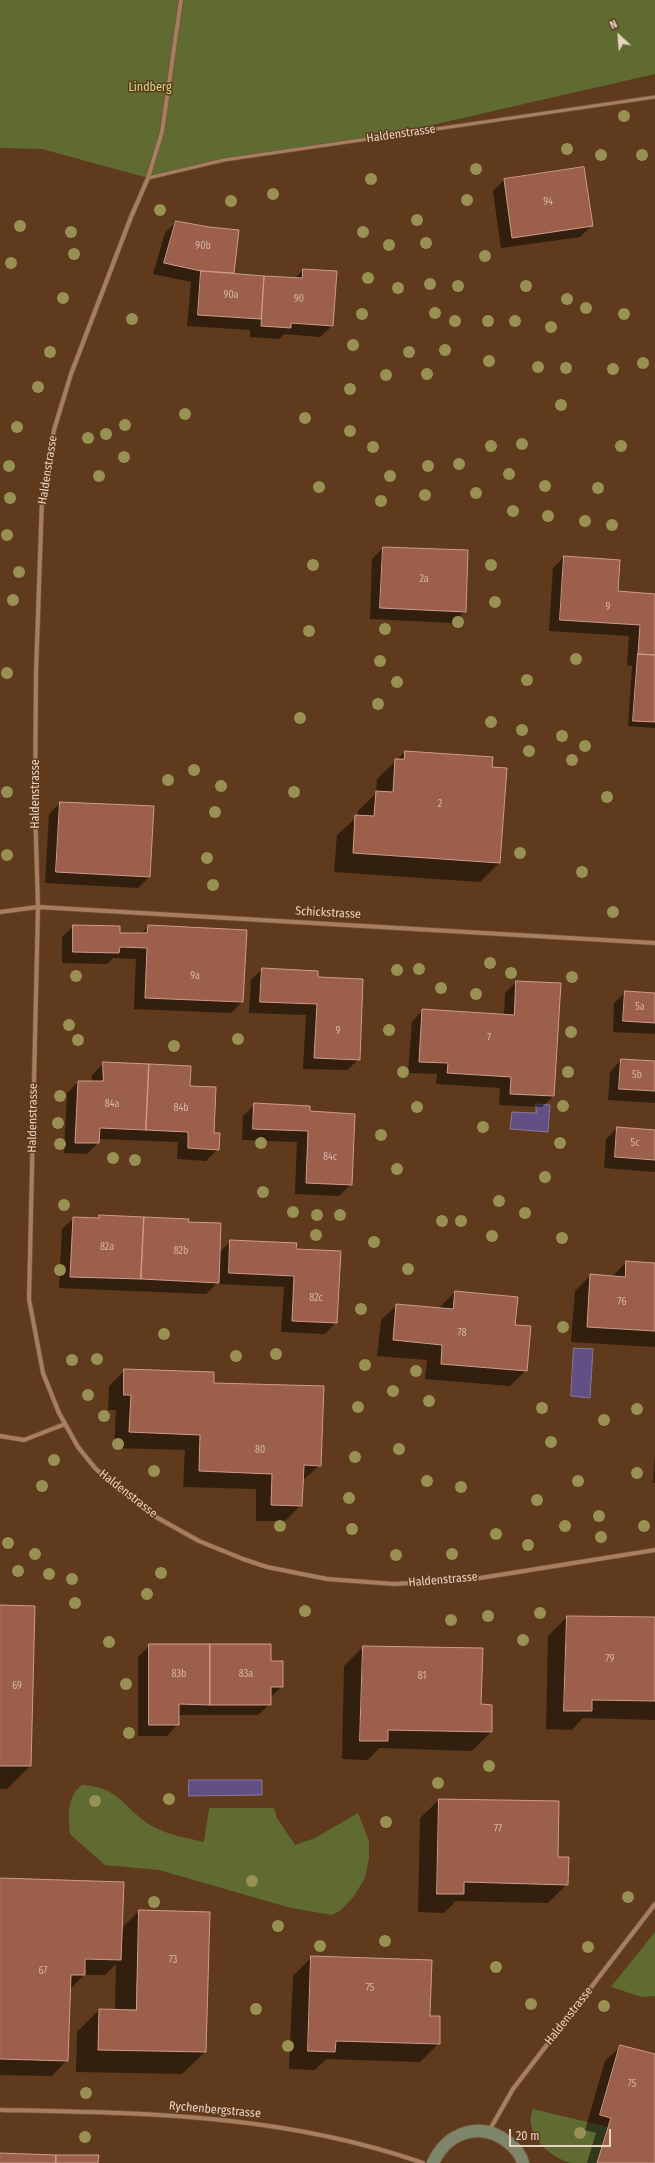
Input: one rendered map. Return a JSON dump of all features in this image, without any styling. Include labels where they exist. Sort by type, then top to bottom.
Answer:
[{"type":"street","name":"Haldenstrasse","points":[[181,0],[162,132],[148,178],[131,217],[71,374],[54,430],[42,499],[36,673],[35,807],[38,907],[29,1299],[43,1373],[64,1424],[78,1447],[95,1468],[119,1490],[156,1517],[199,1541],[243,1559],[289,1572],[327,1579],[394,1584],[474,1579],[655,1550]]},
{"type":"street","name":"Schickstrasse","points":[[0,912],[38,907],[655,943]]},
{"type":"street","points":[[0,1436],[24,1440],[64,1424]]},
{"type":"street","name":"Haldenstrasse","points":[[488,2132],[513,2089],[655,1904]]},
{"type":"street","name":"Rychenbergstrasse","points":[[0,2110],[143,2114],[236,2120],[277,2126],[349,2141],[423,2163]]},
{"type":"street","points":[[433,2163],[438,2153],[447,2142],[459,2134],[474,2131],[488,2132],[502,2138],[514,2147],[523,2163]]},
{"type":"lane","name":"Haldenstrasse","points":[[148,178],[224,160],[655,97]]},
{"type":"green space","name":"Lindberg","points":[[0,0],[655,0],[655,74],[384,136],[224,160],[148,178],[42,149],[0,148]]},
{"type":"green space","points":[[82,1785],[95,1787],[114,1794],[134,1813],[152,1826],[164,1832],[204,1842],[209,1808],[274,1808],[277,1818],[295,1845],[315,1838],[358,1813],[369,1841],[369,1858],[365,1878],[354,1896],[340,1911],[332,1915],[291,1908],[159,1870],[105,1865],[70,1834],[69,1813],[71,1801],[77,1790]]},
{"type":"green space","points":[[655,1932],[655,1996],[642,1997],[611,1987]]},
{"type":"green space","points":[[533,2109],[608,2127],[597,2163],[572,2163],[555,2156],[547,2150],[540,2143],[531,2127]]},
{"type":"shaded area","points":[[536,1104],[550,1105],[548,1132],[510,1129],[512,1112],[536,1113]]},
{"type":"shaded area","points":[[574,1348],[593,1349],[590,1398],[571,1396]]},
{"type":"shaded area","points":[[189,1780],[262,1780],[262,1795],[189,1796]]},
{"type":"building","points":[[584,167],[593,226],[512,238],[504,179]]},
{"type":"building","points":[[176,221],[209,227],[239,230],[234,273],[201,271],[164,263]]},
{"type":"building","points":[[303,269],[337,271],[333,326],[291,323],[291,328],[261,326],[264,276],[302,278]]},
{"type":"building","points":[[201,271],[264,276],[261,319],[198,315]]},
{"type":"building","points":[[383,547],[468,550],[466,612],[380,608]]},
{"type":"building","points":[[564,556],[620,560],[618,591],[655,594],[655,655],[638,654],[640,625],[560,620]]},
{"type":"building","points":[[638,654],[655,655],[655,722],[633,721]]},
{"type":"building","points":[[405,751],[493,757],[492,767],[507,768],[500,863],[353,853],[355,815],[374,816],[376,791],[393,792],[395,759],[404,759]]},
{"type":"building","points":[[60,802],[154,806],[150,877],[56,872]]},
{"type":"building","points":[[73,925],[120,926],[120,933],[147,933],[148,925],[247,930],[243,1002],[145,998],[147,948],[120,947],[119,953],[73,952]]},
{"type":"building","points":[[262,968],[318,971],[318,977],[363,979],[360,1060],[314,1058],[317,1004],[260,1002]]},
{"type":"building","points":[[516,981],[561,983],[554,1096],[510,1094],[511,1077],[447,1073],[448,1063],[419,1062],[422,1009],[514,1015]]},
{"type":"building","points":[[625,991],[655,993],[655,1023],[623,1021]]},
{"type":"building","points":[[621,1059],[655,1061],[655,1091],[619,1089]]},
{"type":"building","points":[[103,1062],[149,1064],[146,1130],[100,1128],[99,1143],[75,1143],[78,1081],[103,1081]]},
{"type":"building","points":[[149,1064],[191,1066],[190,1086],[216,1087],[214,1133],[220,1133],[219,1150],[188,1148],[188,1132],[146,1130]]},
{"type":"building","points":[[254,1103],[310,1106],[310,1111],[355,1114],[352,1185],[306,1183],[308,1131],[253,1129]]},
{"type":"building","points":[[617,1127],[655,1130],[655,1160],[615,1157]]},
{"type":"building","points":[[99,1215],[144,1217],[141,1279],[70,1277],[73,1217],[99,1218]]},
{"type":"building","points":[[144,1217],[189,1219],[188,1222],[221,1223],[219,1283],[141,1279]]},
{"type":"building","points":[[230,1240],[297,1243],[296,1249],[341,1251],[337,1323],[292,1321],[294,1276],[229,1273]]},
{"type":"building","points":[[626,1261],[655,1263],[655,1331],[587,1327],[590,1274],[625,1277]]},
{"type":"building","points":[[455,1291],[518,1297],[515,1325],[531,1326],[527,1371],[441,1364],[442,1345],[393,1340],[396,1304],[453,1309]]},
{"type":"building","points":[[124,1369],[214,1372],[214,1383],[324,1386],[321,1466],[304,1465],[302,1506],[271,1505],[272,1474],[199,1471],[200,1435],[129,1432],[131,1395],[124,1395]]},
{"type":"building","points":[[0,1605],[35,1606],[31,1766],[0,1766]]},
{"type":"building","points":[[567,1616],[655,1617],[655,1701],[592,1700],[592,1711],[564,1711]]},
{"type":"building","points":[[149,1644],[210,1644],[210,1705],[179,1704],[179,1725],[149,1725]]},
{"type":"building","points":[[210,1644],[271,1644],[271,1661],[283,1661],[283,1687],[271,1687],[271,1705],[210,1705]]},
{"type":"building","points":[[363,1646],[483,1648],[481,1704],[492,1705],[492,1732],[388,1730],[388,1741],[360,1741]]},
{"type":"building","points":[[439,1799],[559,1801],[558,1857],[569,1857],[568,1885],[464,1882],[464,1894],[437,1894]]},
{"type":"building","points":[[0,1878],[124,1882],[121,1960],[85,1959],[85,1975],[71,1975],[68,2061],[0,2059]]},
{"type":"building","points":[[139,1910],[210,1912],[206,2052],[98,2050],[99,2009],[136,2010]]},
{"type":"building","points":[[311,1956],[432,1960],[430,2016],[440,2016],[440,2044],[336,2041],[335,2052],[308,2051]]},
{"type":"building","points":[[620,2045],[655,2054],[655,2163],[597,2163],[611,2118],[600,2115]]},
{"type":"building","points":[[0,2153],[56,2155],[56,2163],[0,2163]]},
{"type":"building","points":[[56,2155],[99,2155],[98,2163],[56,2163]]}]
